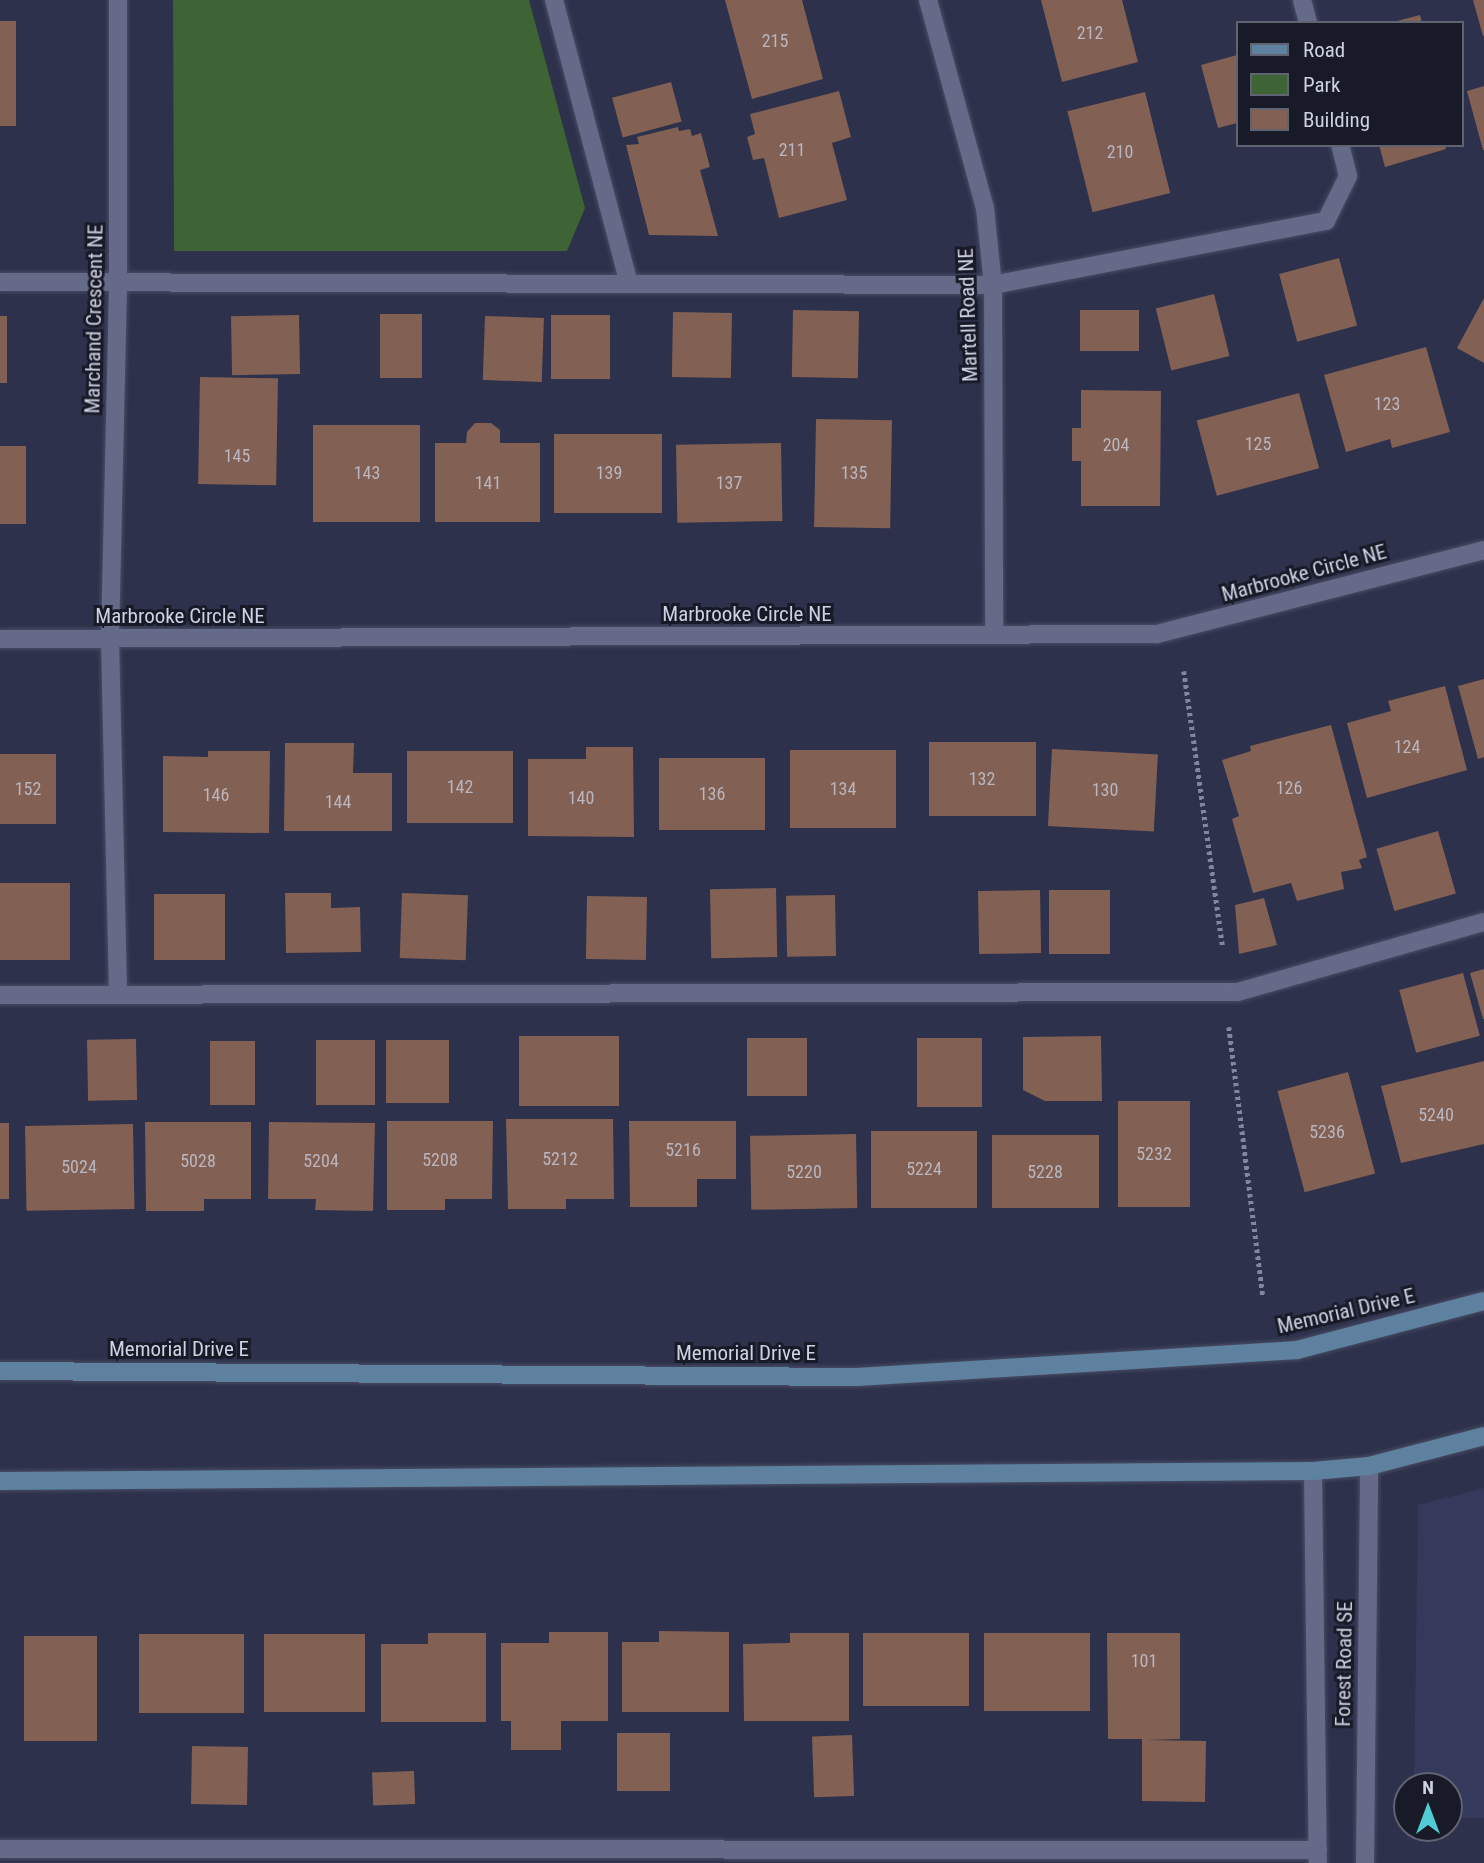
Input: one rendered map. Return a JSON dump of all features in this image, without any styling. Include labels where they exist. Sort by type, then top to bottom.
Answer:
[{"type":"main road","name":"Memorial Drive E","points":[[0,1371],[858,1377],[1297,1349],[1484,1301]]},
{"type":"main road","points":[[0,1481],[1313,1471],[1369,1466],[1484,1436]]},
{"type":"street","name":"Marchand Crescent NE","points":[[118,0],[118,281],[110,639],[118,994]]},
{"type":"street","points":[[554,0],[629,283]]},
{"type":"street","name":"Martell Road NE","points":[[928,0],[985,208],[993,285],[994,635]]},
{"type":"street","points":[[1302,0],[1307,21]]},
{"type":"street","points":[[0,282],[993,285],[1326,221],[1348,176],[1341,147]]},
{"type":"street","name":"Marbrooke Circle NE","points":[[0,639],[1157,635],[1484,550]]},
{"type":"street","points":[[0,995],[1238,992],[1484,922]]},
{"type":"street","name":"Forest Road SE","points":[[1365,1863],[1369,1466]]},
{"type":"street","name":"Forest Road SE","points":[[1313,1471],[1318,1857]]},
{"type":"street","points":[[0,1849],[908,1857],[1318,1857]]},
{"type":"path","points":[[1184,671],[1223,947]]},
{"type":"path","points":[[1229,1026],[1263,1295]]},
{"type":"shaded area","points":[[1484,1488],[1484,1818],[1463,1818],[1463,1772],[1414,1772],[1418,1505]]},
{"type":"green space","points":[[173,0],[529,0],[585,208],[567,251],[174,251]]},
{"type":"building","points":[[725,0],[802,0],[823,79],[752,99]]},
{"type":"building","points":[[1041,0],[1122,0],[1138,62],[1062,82]]},
{"type":"building","points":[[1473,0],[1484,0],[1484,36],[1483,36]]},
{"type":"building","points":[[1420,15],[1422,21],[1397,21]]},
{"type":"building","points":[[0,21],[16,21],[16,126],[0,126]]},
{"type":"building","points":[[1236,55],[1236,123],[1218,128],[1201,65]]},
{"type":"building","points":[[671,82],[682,122],[623,137],[612,98]]},
{"type":"building","points":[[1484,86],[1484,150],[1483,150],[1467,91]]},
{"type":"building","points":[[839,91],[851,137],[832,143],[847,200],[779,218],[764,158],[753,160],[747,137],[755,134],[750,114]]},
{"type":"building","points":[[1145,92],[1170,193],[1093,212],[1067,111]]},
{"type":"building","points":[[678,127],[679,131],[690,129],[692,136],[701,133],[710,167],[700,170],[718,236],[649,235],[626,145],[639,144],[637,137]]},
{"type":"building","points":[[1380,147],[1446,147],[1446,149],[1385,167]]},
{"type":"building","points":[[1339,258],[1357,326],[1297,342],[1279,274]]},
{"type":"building","points":[[1214,294],[1229,356],[1171,371],[1156,309]]},
{"type":"building","points":[[1484,298],[1484,363],[1457,348]]},
{"type":"building","points":[[793,310],[859,311],[858,378],[792,377]]},
{"type":"building","points":[[1080,310],[1139,310],[1139,351],[1080,351]]},
{"type":"building","points":[[673,312],[732,313],[731,378],[672,377]]},
{"type":"building","points":[[380,314],[422,314],[422,378],[380,378]]},
{"type":"building","points":[[299,315],[300,374],[232,375],[231,316]]},
{"type":"building","points":[[551,315],[610,315],[610,379],[551,379]]},
{"type":"building","points":[[0,316],[7,316],[7,383],[0,383]]},
{"type":"building","points":[[485,316],[544,318],[542,382],[483,380]]},
{"type":"building","points":[[1426,347],[1450,432],[1392,448],[1390,439],[1346,452],[1324,375]]},
{"type":"building","points":[[200,377],[278,378],[276,485],[198,484]]},
{"type":"building","points":[[1081,390],[1161,391],[1160,506],[1081,506],[1081,461],[1072,461],[1072,428],[1081,428]]},
{"type":"building","points":[[1299,393],[1319,468],[1217,496],[1197,420]]},
{"type":"building","points":[[816,419],[892,420],[890,528],[814,527]]},
{"type":"building","points":[[475,423],[491,423],[500,430],[500,443],[540,443],[540,522],[435,522],[435,443],[466,443],[467,432]]},
{"type":"building","points":[[313,425],[420,425],[420,522],[313,522]]},
{"type":"building","points":[[554,434],[662,434],[662,513],[554,513]]},
{"type":"building","points":[[781,443],[782,521],[677,523],[676,445]]},
{"type":"building","points":[[0,446],[26,446],[26,524],[0,524]]},
{"type":"building","points":[[1484,679],[1484,757],[1478,759],[1458,686]]},
{"type":"building","points":[[1445,686],[1467,770],[1367,798],[1347,723],[1391,711],[1388,701]]},
{"type":"building","points":[[1331,725],[1367,857],[1359,860],[1362,868],[1341,872],[1344,889],[1297,901],[1291,883],[1253,893],[1232,819],[1239,816],[1222,760],[1251,751],[1250,746]]},
{"type":"building","points":[[929,742],[1036,742],[1036,816],[929,816]]},
{"type":"building","points":[[285,743],[354,743],[353,773],[392,773],[392,831],[284,831]]},
{"type":"building","points":[[586,747],[633,747],[634,837],[528,836],[528,759],[586,759]]},
{"type":"building","points":[[1052,749],[1158,755],[1154,831],[1048,826]]},
{"type":"building","points":[[790,750],[896,750],[896,828],[790,828]]},
{"type":"building","points":[[208,751],[270,751],[269,833],[163,832],[163,756],[208,757]]},
{"type":"building","points":[[407,751],[513,751],[513,823],[407,823]]},
{"type":"building","points":[[0,754],[56,754],[56,824],[0,824]]},
{"type":"building","points":[[659,758],[765,758],[765,830],[659,830]]},
{"type":"building","points":[[1438,831],[1456,893],[1394,911],[1376,849]]},
{"type":"building","points":[[0,883],[70,883],[70,960],[0,960]]},
{"type":"building","points":[[776,888],[777,957],[711,958],[710,889]]},
{"type":"building","points":[[1040,890],[1041,953],[979,954],[978,891]]},
{"type":"building","points":[[1049,890],[1110,890],[1110,954],[1049,954]]},
{"type":"building","points":[[285,893],[331,893],[331,908],[360,907],[361,952],[286,953]]},
{"type":"building","points":[[402,893],[468,895],[466,960],[400,958]]},
{"type":"building","points":[[154,894],[225,894],[225,960],[154,960]]},
{"type":"building","points":[[835,895],[836,956],[787,957],[786,896]]},
{"type":"building","points":[[587,896],[647,897],[646,960],[586,959]]},
{"type":"building","points":[[1264,898],[1277,945],[1239,954],[1235,905]]},
{"type":"building","points":[[1484,969],[1484,1019],[1483,1019],[1470,973]]},
{"type":"building","points":[[1463,973],[1480,1036],[1416,1053],[1399,990]]},
{"type":"building","points":[[519,1036],[619,1036],[619,1106],[519,1106]]},
{"type":"building","points":[[1101,1036],[1102,1101],[1045,1101],[1023,1090],[1023,1037]]},
{"type":"building","points":[[747,1038],[807,1038],[807,1096],[747,1096]]},
{"type":"building","points":[[917,1038],[982,1038],[982,1107],[917,1107]]},
{"type":"building","points":[[136,1039],[137,1100],[88,1101],[87,1040]]},
{"type":"building","points":[[316,1040],[375,1040],[375,1105],[316,1105]]},
{"type":"building","points":[[386,1040],[449,1040],[449,1103],[386,1103]]},
{"type":"building","points":[[210,1041],[255,1041],[255,1105],[210,1105]]},
{"type":"building","points":[[1484,1061],[1484,1144],[1401,1163],[1381,1086]]},
{"type":"building","points":[[1348,1072],[1375,1173],[1305,1192],[1277,1091]]},
{"type":"building","points":[[1118,1101],[1190,1101],[1190,1207],[1118,1207]]},
{"type":"building","points":[[506,1119],[613,1119],[614,1199],[566,1199],[566,1209],[508,1209]]},
{"type":"building","points":[[387,1121],[493,1121],[492,1199],[445,1199],[445,1210],[387,1210]]},
{"type":"building","points":[[629,1121],[736,1121],[736,1179],[697,1179],[697,1207],[630,1207]]},
{"type":"building","points":[[145,1122],[251,1122],[251,1199],[204,1199],[204,1211],[146,1211]]},
{"type":"building","points":[[269,1122],[375,1123],[373,1211],[315,1210],[316,1199],[268,1199]]},
{"type":"building","points":[[0,1123],[9,1123],[9,1199],[0,1199]]},
{"type":"building","points":[[133,1124],[134,1209],[26,1211],[25,1126]]},
{"type":"building","points":[[871,1131],[977,1131],[977,1208],[871,1208]]},
{"type":"building","points":[[856,1134],[857,1208],[751,1210],[750,1136]]},
{"type":"building","points":[[992,1135],[1099,1135],[1099,1208],[992,1208]]},
{"type":"building","points":[[659,1631],[729,1632],[729,1712],[622,1712],[622,1642],[659,1642]]},
{"type":"building","points":[[549,1632],[608,1632],[608,1721],[561,1721],[561,1750],[511,1750],[511,1721],[501,1721],[501,1643],[549,1643]]},
{"type":"building","points":[[428,1633],[486,1633],[486,1722],[381,1722],[381,1644],[428,1644]]},
{"type":"building","points":[[790,1633],[849,1633],[849,1721],[744,1721],[743,1644],[790,1643]]},
{"type":"building","points":[[863,1633],[969,1633],[969,1706],[863,1706]]},
{"type":"building","points":[[984,1633],[1090,1633],[1090,1711],[984,1711]]},
{"type":"building","points":[[1107,1633],[1180,1633],[1180,1739],[1147,1740],[1206,1741],[1205,1802],[1142,1801],[1142,1739],[1108,1739]]},
{"type":"building","points":[[139,1634],[244,1634],[244,1713],[139,1713]]},
{"type":"building","points":[[264,1634],[365,1634],[365,1712],[264,1712]]},
{"type":"building","points":[[24,1636],[97,1636],[97,1741],[24,1741]]},
{"type":"building","points":[[617,1733],[670,1733],[670,1791],[617,1791]]},
{"type":"building","points":[[852,1735],[854,1796],[814,1797],[812,1736]]},
{"type":"building","points":[[192,1746],[248,1747],[247,1805],[191,1804]]},
{"type":"building","points":[[414,1771],[415,1804],[373,1805],[372,1772]]}]
